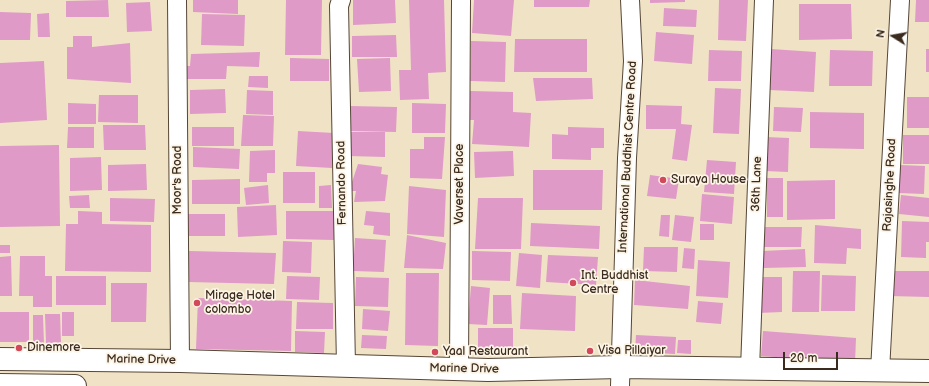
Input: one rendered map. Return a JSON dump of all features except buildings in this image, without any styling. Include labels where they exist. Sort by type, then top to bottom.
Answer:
[{"type":"main road","name":"Marine Drive","points":[[0,359],[180,361],[459,369],[620,377],[750,369],[929,371]]},
{"type":"main road","points":[[0,385],[75,386]]},
{"type":"street","name":"Moor's Road","points":[[177,0],[180,361]]},
{"type":"street","name":"Fernando Road","points":[[341,0],[339,6],[346,366]]},
{"type":"street","name":"Vaverset Place","points":[[459,369],[461,0]]},
{"type":"street","name":"International Buddhist Centre Road","points":[[620,377],[626,158],[633,61],[630,0]]},
{"type":"street","name":"36th Lane","points":[[750,369],[764,0]]},
{"type":"street","name":"Rajasinghe Road","points":[[880,371],[900,0]]},
{"type":"place","name":"Suraya House","points":[[663,180]]},
{"type":"place","name":"Int. Buddhist Centre","points":[[573,283]]},
{"type":"place","name":"Mirage Hotel colombo","points":[[197,303]]},
{"type":"place","name":"Dinemore","points":[[19,348]]},
{"type":"place","name":"Visa Pillaiyar","points":[[590,351]]},
{"type":"place","name":"Yaal Restaurant","points":[[435,352]]}]
